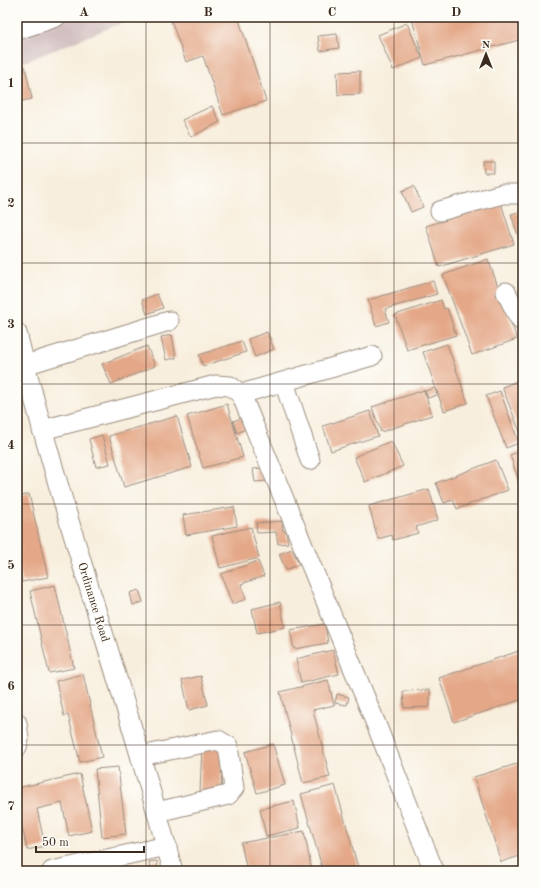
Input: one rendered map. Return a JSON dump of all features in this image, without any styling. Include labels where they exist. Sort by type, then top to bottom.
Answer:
[{"type":"street","points":[[17,30],[56,17]]},
{"type":"street","points":[[440,211],[502,194],[523,194]]},
{"type":"street","points":[[506,292],[518,316],[523,322]]},
{"type":"street","points":[[25,366],[169,321]]},
{"type":"street","name":"Ordinance Road","points":[[17,333],[42,430],[141,756],[173,871]]},
{"type":"street","points":[[241,394],[372,356]]},
{"type":"street","points":[[284,382],[310,460]]},
{"type":"street","points":[[42,430],[216,386],[230,386],[241,394],[376,724],[434,871]]},
{"type":"street","points":[[17,723],[17,747]]},
{"type":"street","points":[[141,756],[218,740],[228,746],[234,788],[228,795],[157,812]]},
{"type":"street","points":[[52,871],[167,846]]},
{"type":"shaded area","points":[[17,17],[136,17],[17,65]]},
{"type":"building","points":[[181,17],[238,17],[266,101],[223,115],[203,56],[186,62],[171,20]]},
{"type":"building","points":[[418,17],[523,17],[523,39],[425,65],[412,19]]},
{"type":"building","points":[[407,23],[422,58],[393,70],[378,35]]},
{"type":"building","points":[[337,34],[339,48],[320,51],[318,36]]},
{"type":"building","points":[[25,66],[32,99],[17,102],[17,67]]},
{"type":"building","points":[[360,71],[360,94],[338,95],[337,72]]},
{"type":"building","points":[[212,106],[220,122],[191,137],[182,120]]},
{"type":"building","points":[[483,161],[494,161],[494,173],[484,173]]},
{"type":"building","points":[[414,186],[423,207],[411,212],[402,191]]},
{"type":"building","points":[[501,203],[514,244],[439,267],[426,226]]},
{"type":"building","points":[[523,211],[523,241],[520,242],[511,214]]},
{"type":"building","points":[[488,259],[517,339],[472,355],[443,275]]},
{"type":"building","points":[[433,281],[437,294],[385,309],[389,322],[376,326],[368,300]]},
{"type":"building","points":[[157,294],[163,308],[147,314],[142,300]]},
{"type":"building","points":[[441,300],[444,309],[447,308],[456,335],[407,350],[395,315]]},
{"type":"building","points":[[267,332],[274,349],[255,357],[248,339]]},
{"type":"building","points":[[172,335],[176,358],[166,360],[161,337]]},
{"type":"building","points":[[242,341],[246,352],[203,366],[199,355]]},
{"type":"building","points":[[447,344],[468,403],[444,411],[423,352]]},
{"type":"building","points":[[147,346],[155,366],[111,384],[102,364]]},
{"type":"building","points":[[523,379],[523,439],[502,387]]},
{"type":"building","points":[[435,388],[437,395],[428,398],[425,391]]},
{"type":"building","points":[[424,390],[432,415],[381,432],[372,407]]},
{"type":"building","points":[[500,391],[519,443],[506,448],[486,396]]},
{"type":"building","points":[[227,404],[243,457],[203,468],[187,416]]},
{"type":"building","points":[[370,411],[378,436],[331,451],[323,426]]},
{"type":"building","points":[[177,416],[192,467],[124,487],[109,436]]},
{"type":"building","points":[[242,418],[246,429],[237,433],[233,421]]},
{"type":"building","points":[[102,435],[110,464],[96,467],[89,439]]},
{"type":"building","points":[[391,441],[403,466],[365,482],[354,457]]},
{"type":"building","points":[[523,450],[523,484],[520,485],[510,455]]},
{"type":"building","points":[[496,460],[508,490],[457,509],[453,500],[444,503],[436,483]]},
{"type":"building","points":[[266,468],[267,481],[255,482],[253,469]]},
{"type":"building","points":[[17,471],[21,485],[17,486]]},
{"type":"building","points":[[429,489],[438,520],[416,527],[418,533],[393,540],[392,535],[378,539],[369,506]]},
{"type":"building","points":[[29,494],[48,577],[22,582],[17,559],[17,497]]},
{"type":"building","points":[[234,507],[237,526],[186,535],[183,515]]},
{"type":"building","points":[[282,521],[283,531],[286,531],[288,543],[278,544],[276,532],[257,533],[256,523]]},
{"type":"building","points":[[251,527],[259,558],[220,568],[212,536]]},
{"type":"building","points":[[292,549],[299,564],[286,570],[279,554]]},
{"type":"building","points":[[258,561],[264,576],[241,584],[246,599],[232,604],[221,574]]},
{"type":"building","points":[[55,585],[74,668],[49,673],[30,591]]},
{"type":"building","points":[[139,590],[143,602],[133,605],[130,593]]},
{"type":"building","points":[[280,602],[285,627],[257,633],[252,609]]},
{"type":"building","points":[[325,624],[328,643],[294,649],[290,630]]},
{"type":"building","points":[[333,650],[339,674],[301,683],[296,659]]},
{"type":"building","points":[[519,651],[523,664],[523,699],[454,722],[439,678]]},
{"type":"building","points":[[83,674],[102,757],[80,762],[68,715],[64,716],[56,681]]},
{"type":"building","points":[[201,676],[208,705],[189,710],[182,680]]},
{"type":"building","points":[[328,680],[334,705],[313,710],[330,777],[303,783],[280,692]]},
{"type":"building","points":[[430,690],[430,707],[404,708],[403,691]]},
{"type":"building","points":[[337,694],[349,697],[347,705],[335,703]]},
{"type":"building","points":[[273,744],[285,785],[257,793],[245,752]]},
{"type":"building","points":[[202,747],[223,747],[221,793],[200,792]]},
{"type":"building","points":[[523,762],[523,855],[501,862],[474,777]]},
{"type":"building","points":[[118,767],[126,834],[102,837],[95,769]]},
{"type":"building","points":[[80,774],[92,831],[69,836],[62,803],[37,809],[45,846],[27,850],[17,802],[17,788]]},
{"type":"building","points":[[335,785],[359,871],[323,871],[301,794]]},
{"type":"building","points":[[294,801],[300,828],[266,836],[260,809]]},
{"type":"building","points":[[304,831],[311,867],[291,871],[247,871],[241,843]]},
{"type":"building","points":[[157,861],[158,871],[150,871],[149,862]]},
{"type":"building","points":[[116,863],[119,871],[87,871]]}]
